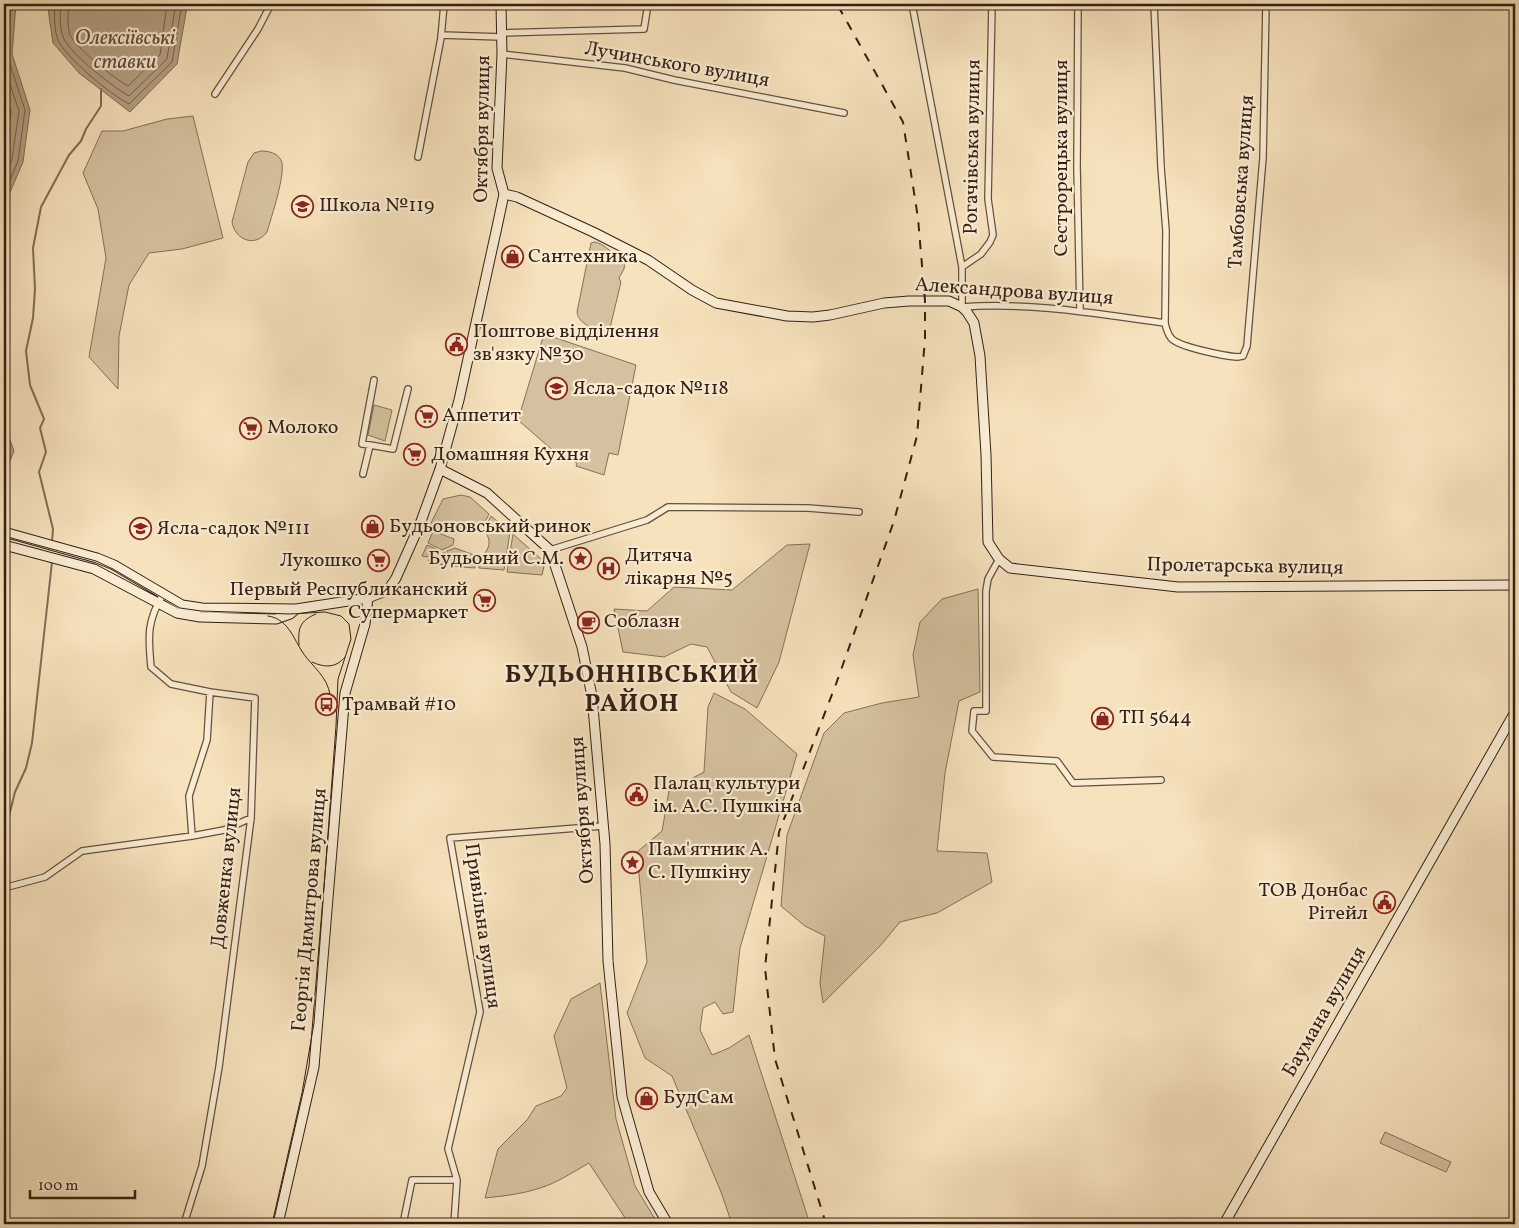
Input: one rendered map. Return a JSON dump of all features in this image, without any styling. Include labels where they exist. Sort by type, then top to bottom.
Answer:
[{"type":"street","points":[[215,94],[258,29],[271,4]]},
{"type":"street","points":[[418,157],[442,35],[444,4]]},
{"type":"street","name":"Октября вулиця","points":[[296,609],[368,598],[388,590],[396,578],[420,524],[440,469],[459,400],[504,194],[497,168],[502,54],[501,4]]},
{"type":"street","name":"Лучинського вулиця","points":[[502,35],[644,29],[648,4]]},
{"type":"street","points":[[912,4],[962,267],[962,307],[974,323],[980,356],[986,455],[988,542],[999,559],[988,579],[986,591],[986,710],[974,711],[972,732],[993,757],[1057,761],[1074,783],[1161,780]]},
{"type":"street","name":"Рогачівська вулиця","points":[[962,267],[981,254],[990,242],[992,235],[988,199],[992,4]]},
{"type":"street","name":"Сестрорецька вулиця","points":[[1078,4],[1077,167],[1080,312]]},
{"type":"street","points":[[1154,4],[1161,167],[1166,231],[1165,324]]},
{"type":"street","name":"Тамбовська вулиця","points":[[1165,324],[1171,338],[1188,347],[1237,357],[1243,356],[1247,346],[1263,158],[1266,4]]},
{"type":"street","points":[[442,35],[502,35]]},
{"type":"street","name":"Лучинського вулиця","points":[[502,54],[625,68],[674,80],[844,113]]},
{"type":"street","name":"Александрова вулиця","points":[[504,194],[517,197],[648,260],[692,290],[716,303],[787,316],[813,317],[884,303],[949,301],[962,307],[992,305],[1080,312],[1165,324]]},
{"type":"street","points":[[374,380],[362,444],[393,449],[408,389]]},
{"type":"street","points":[[363,474],[370,445]]},
{"type":"street","points":[[440,469],[487,493],[550,550],[647,520],[668,507],[808,508],[859,512]]},
{"type":"street","points":[[4,532],[97,558],[114,565],[182,605],[202,608],[296,609]]},
{"type":"street","points":[[4,545],[94,569],[177,613],[200,617],[276,619],[290,614],[296,609]]},
{"type":"street","name":"Октября вулиця","points":[[550,550],[585,660],[592,696],[603,826],[608,961],[622,1096],[649,1192],[668,1224]]},
{"type":"street","name":"Пролетарська вулиця","points":[[999,559],[1010,568],[1178,587],[1515,586]]},
{"type":"street","name":"Довженка вулиця","points":[[163,594],[154,610],[148,637],[152,667],[171,684],[255,698],[251,818],[219,1067],[202,1166],[184,1224]]},
{"type":"street","name":"Георгія Димитрова вулиця","points":[[278,1224],[314,1067],[345,693],[365,624],[368,598]]},
{"type":"street","points":[[192,836],[189,796],[207,740],[210,692]]},
{"type":"street","name":"Баумана вулиця","points":[[1224,1224],[1515,712]]},
{"type":"street","points":[[4,888],[45,877],[82,851],[224,830],[251,818]]},
{"type":"street","name":"Привільна вулиця","points":[[454,1224],[457,1180],[448,1149],[480,1012],[450,838],[603,826]]},
{"type":"street","points":[[402,1224],[412,1180],[457,1180]]},
{"type":"shaded area","points":[[193,116],[223,238],[182,249],[149,253],[129,285],[119,336],[118,389],[89,357],[106,258],[98,209],[83,173],[102,131],[123,131],[167,119]]},
{"type":"shaded area","points":[[261,151],[272,153],[281,160],[282,174],[267,232],[257,240],[251,241],[246,240],[237,233],[232,222],[248,162],[254,153]]},
{"type":"shaded area","points":[[595,242],[622,257],[625,261],[624,269],[619,278],[621,282],[610,328],[608,333],[602,335],[596,334],[582,322],[577,312],[591,243]]},
{"type":"shaded area","points":[[544,334],[636,365],[618,455],[609,453],[604,475],[576,466],[577,463],[557,454],[518,420]]},
{"type":"shaded area","points":[[374,405],[392,410],[385,441],[368,435]]},
{"type":"shaded area","points":[[461,495],[470,497],[489,514],[482,528],[468,524],[461,527],[456,534],[430,525],[443,499]]},
{"type":"shaded area","points":[[491,516],[510,532],[504,570],[479,568],[477,556],[481,557],[485,554],[488,547],[489,539],[484,530]]},
{"type":"shaded area","points":[[433,531],[454,539],[453,545],[442,550],[428,543]]},
{"type":"shaded area","points":[[513,534],[542,560],[544,566],[542,575],[507,572]]},
{"type":"shaded area","points":[[810,544],[779,662],[757,708],[731,692],[707,647],[691,644],[664,657],[623,652],[614,609],[647,611],[674,587],[732,590],[787,545]]},
{"type":"shaded area","points":[[427,545],[440,551],[427,557],[422,556]]},
{"type":"shaded area","points":[[455,548],[474,555],[475,568],[450,566],[447,551]]},
{"type":"shaded area","points":[[445,552],[447,565],[430,564],[428,560]]},
{"type":"shaded area","points":[[978,589],[980,692],[959,701],[945,773],[937,851],[987,853],[992,882],[937,913],[900,922],[880,946],[823,1003],[820,983],[825,936],[805,926],[781,906],[787,835],[824,733],[844,713],[882,703],[919,697],[913,655],[920,622],[942,599]]},
{"type":"shaded area","points":[[714,693],[745,709],[797,754],[740,948],[733,1012],[723,1014],[715,1002],[703,1008],[700,1030],[712,1055],[729,1048],[749,1035],[810,1224],[732,1224],[721,1192],[672,1076],[645,1058],[627,1013],[647,962],[637,852],[662,831],[669,791],[704,772],[708,707]]},
{"type":"shaded area","points":[[600,983],[616,1119],[635,1186],[658,1224],[629,1224],[589,1163],[546,1186],[506,1196],[485,1198],[498,1149],[527,1120],[536,1106],[561,1096],[567,1088],[554,1036],[571,999]]},
{"type":"shaded area","points":[[1385,1132],[1451,1162],[1446,1172],[1380,1143]]},
{"type":"water","name":"Олексіївські ставки","points":[[4,4],[16,4],[12,54],[30,110],[23,162],[4,206]]},
{"type":"water","name":"Олексіївські ставки","points":[[51,4],[184,4],[187,7],[177,64],[130,112],[79,73],[53,43],[48,9]]},
{"type":"water","points":[[4,423],[14,451],[4,476]]},
{"type":"waterway","points":[[52,542],[53,529],[39,472],[46,452],[40,428],[44,419],[30,385],[26,351],[33,318],[35,289],[33,248],[41,207],[69,155],[81,141],[86,129],[101,106],[101,89]]},
{"type":"waterway","points":[[4,946],[7,824],[15,792],[26,768],[32,743],[52,562]]},
{"type":"tram line","points":[[4,536],[96,561],[180,608],[201,611],[290,614],[325,612],[341,616],[349,624],[351,639],[338,679],[314,1023],[302,1093],[272,1224]]},
{"type":"tram line","points":[[299,645],[299,630],[301,626],[306,620],[316,614]]},
{"type":"tram line","points":[[268,616],[287,626],[306,657],[326,683],[331,703]]},
{"type":"tram line","points":[[312,662],[330,666],[342,661],[345,657]]},
{"type":"railway","points":[[826,1224],[775,1059],[765,968],[779,832],[836,684],[894,521],[917,436],[925,339],[925,301],[918,218],[903,122],[837,4]]},
{"type":"place","name":"Школа №119","points":[[303,206]]},
{"type":"place","name":"Сантехника","points":[[512,257]]},
{"type":"place","name":"Поштове відділення зв'язку №30","points":[[457,344]]},
{"type":"place","name":"Ясла-садок №118","points":[[557,389]]},
{"type":"place","name":"Аппетит","points":[[426,416]]},
{"type":"place","name":"Молоко","points":[[251,428]]},
{"type":"place","name":"Домашняя Кухня","points":[[415,455]]},
{"type":"place","name":"Будьоновський ринок","points":[[373,527]]},
{"type":"place","name":"Ясла-садок №111","points":[[141,529]]},
{"type":"place","name":"Будьоний С.М.","points":[[580,559]]},
{"type":"place","name":"Лукошко","points":[[378,561]]},
{"type":"place","name":"Дитяча лікарня №5","points":[[609,568]]},
{"type":"place","name":"Первый Республиканский Супермаркет","points":[[484,601]]},
{"type":"place","name":"Соблазн","points":[[588,622]]},
{"type":"place","name":"Трамвай #10","points":[[326,705]]},
{"type":"place","name":"ТП 5644","points":[[1103,718]]},
{"type":"place","name":"Палац культури ім. А.С. Пушкіна","points":[[637,795]]},
{"type":"place","name":"Пам'ятник А. С. Пушкіну","points":[[632,862]]},
{"type":"place","name":"ТОВ Донбас Рітейл","points":[[1384,903]]},
{"type":"place","name":"БудСам","points":[[647,1098]]},
{"type":"district","name":"БУДЬОННІВСЬКИЙ РАЙОН","points":[[632,690]]}]
